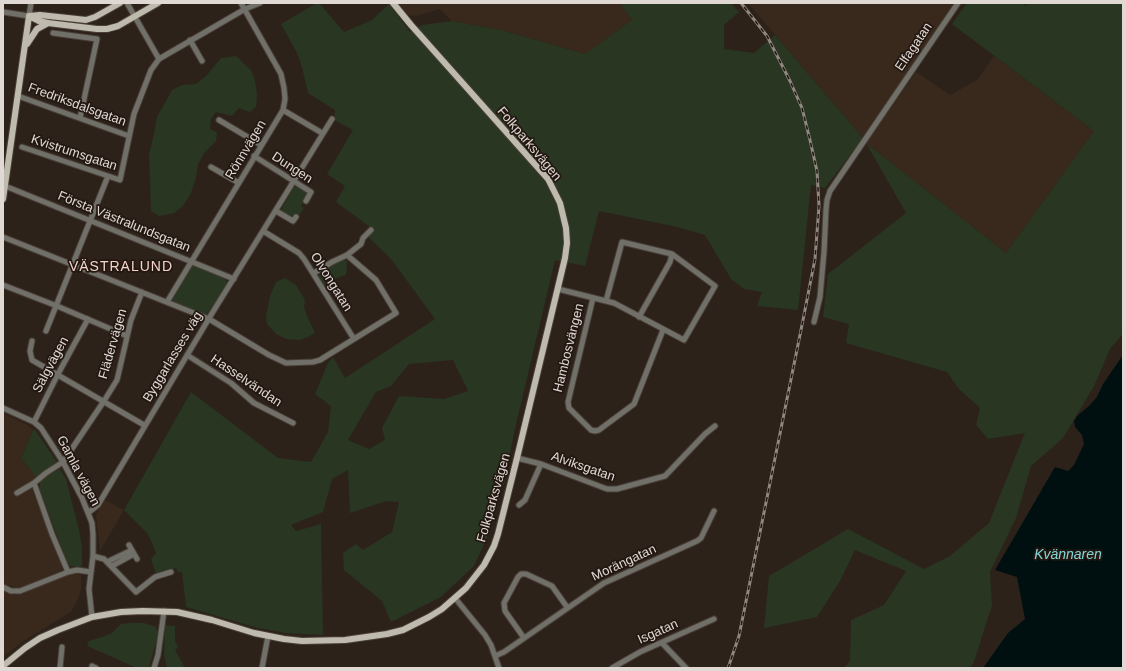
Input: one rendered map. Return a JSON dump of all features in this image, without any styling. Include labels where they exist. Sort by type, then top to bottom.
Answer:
[{"type":"main road","points":[[30,16],[40,15],[86,20],[95,17],[120,3]]},
{"type":"main road","points":[[30,16],[39,21],[48,23],[97,30],[107,29],[118,26],[158,3]]},
{"type":"main road","name":"Folkparksvägen","points":[[3,666],[40,638],[92,617],[121,612],[164,611],[193,615],[254,633],[284,639],[314,641],[345,640],[382,635],[403,630],[429,617],[455,598],[480,572],[494,546],[502,519],[558,289],[567,243],[563,214],[555,191],[548,179],[393,3]]},
{"type":"main road","points":[[3,199],[30,16]]},
{"type":"main road","points":[[25,47],[37,30],[48,23]]},
{"type":"street","points":[[3,12],[30,16],[31,3]]},
{"type":"street","points":[[127,3],[159,59]]},
{"type":"street","name":"Rönnvägen","points":[[167,302],[283,110],[285,99],[281,74],[241,3]]},
{"type":"street","points":[[129,136],[134,114],[144,86],[151,70],[159,59],[244,9],[260,3]]},
{"type":"street","name":"Elfagatan","points":[[814,322],[820,296],[826,210],[830,191],[958,3]]},
{"type":"street","points":[[53,33],[97,39],[80,118]]},
{"type":"street","points":[[190,40],[202,61]]},
{"type":"street","name":"Fredriksdalsgatan","points":[[18,96],[129,136]]},
{"type":"street","points":[[283,110],[322,133]]},
{"type":"street","name":"Byggarlasses väg","points":[[88,513],[98,505],[144,425],[332,119]]},
{"type":"street","points":[[219,120],[261,145]]},
{"type":"street","name":"Kvistrumsgatan","points":[[22,147],[120,180],[129,136]]},
{"type":"street","name":"Dungen","points":[[254,156],[311,192],[306,201]]},
{"type":"street","points":[[211,167],[239,183]]},
{"type":"street","points":[[46,332],[108,176]]},
{"type":"street","name":"Första Västralundsgatan","points":[[5,186],[234,279]]},
{"type":"street","points":[[276,210],[293,221],[296,217]]},
{"type":"street","points":[[314,273],[347,255],[361,244],[363,238],[371,230]]},
{"type":"street","name":"Olvongatan","points":[[263,231],[299,253],[314,273],[354,339]]},
{"type":"street","points":[[3,237],[209,319],[269,355],[286,363],[313,362],[320,360],[396,313],[376,280],[347,255]]},
{"type":"street","points":[[558,289],[593,298],[614,303],[684,340],[714,286],[672,254],[622,242],[606,301]]},
{"type":"street","points":[[639,317],[670,262],[672,254]]},
{"type":"street","points":[[3,285],[127,336]]},
{"type":"street","name":"Flädervägen","points":[[63,462],[104,402],[117,380],[131,320],[142,292]]},
{"type":"street","name":"Hambosvängen","points":[[593,298],[568,402],[569,408],[591,430],[599,430],[634,404],[663,330]]},
{"type":"street","name":"Sälgvägen","points":[[34,422],[88,319]]},
{"type":"street","points":[[32,341],[30,351],[32,360],[144,425]]},
{"type":"street","name":"Hasselvändan","points":[[187,355],[231,383],[254,403],[293,423]]},
{"type":"street","name":"Gamla vägen","points":[[3,408],[34,422],[46,435],[63,462],[82,498],[92,523],[93,534],[90,597],[92,617]]},
{"type":"street","name":"Alviksgatan","points":[[517,458],[541,464],[607,489],[617,489],[664,476],[705,434],[715,426]]},
{"type":"street","points":[[17,493],[34,483],[63,462]]},
{"type":"street","name":"Alviksgatan","points":[[519,505],[525,500],[541,464]]},
{"type":"street","points":[[34,483],[52,534],[68,572]]},
{"type":"street","name":"Morängatan","points":[[495,656],[504,652],[604,583],[697,541],[701,538],[714,511]]},
{"type":"street","points":[[107,562],[133,552],[112,566]]},
{"type":"street","points":[[93,556],[104,559],[136,592],[155,577],[171,572]]},
{"type":"street","points":[[3,587],[11,591],[20,591],[68,572],[77,570],[91,572]]},
{"type":"street","points":[[524,638],[505,611],[504,603],[518,576],[521,574],[526,574],[552,586],[567,608]]},
{"type":"street","points":[[455,598],[479,626],[491,645],[500,668]]},
{"type":"street","points":[[154,668],[158,656],[164,611]]},
{"type":"street","name":"Isgatan","points":[[612,668],[640,652],[714,620]]},
{"type":"street","points":[[262,668],[268,636]]},
{"type":"street","points":[[662,643],[686,668]]},
{"type":"street","points":[[60,668],[62,647]]},
{"type":"shaded area","points":[[398,3],[620,3],[632,20],[585,54],[501,30],[452,21],[440,9],[416,16],[407,15]]},
{"type":"shaded area","points":[[748,3],[955,3],[863,138]]},
{"type":"shaded area","points":[[994,56],[1094,131],[1006,253],[866,143],[916,72],[950,95],[977,80]]},
{"type":"shaded area","points":[[3,413],[27,425],[33,430],[21,458],[36,477],[29,483],[63,567],[62,570],[20,588],[3,584]]},
{"type":"shaded area","points":[[105,500],[124,510],[100,551],[96,515]]},
{"type":"shaded area","points":[[75,573],[81,575],[81,590],[71,612],[22,642],[3,657],[3,591],[13,595],[19,594],[67,574]]},
{"type":"green space","points":[[319,3],[344,32],[372,20],[389,4],[410,32],[422,25],[452,21],[501,30],[585,54],[632,20],[620,3],[731,3],[739,12],[724,25],[724,49],[754,53],[775,35],[863,138],[825,188],[811,185],[798,310],[757,306],[762,292],[744,289],[731,279],[705,235],[673,226],[599,211],[585,266],[555,260],[514,433],[504,485],[497,485],[484,521],[488,535],[474,566],[441,597],[391,622],[382,601],[344,570],[343,553],[356,544],[363,550],[392,532],[399,502],[386,501],[350,513],[348,470],[332,479],[323,512],[291,525],[296,531],[321,524],[323,635],[286,633],[258,628],[186,607],[182,572],[178,572],[176,568],[156,574],[151,559],[156,553],[148,534],[124,510],[191,392],[278,458],[311,462],[328,432],[331,406],[315,394],[328,363],[333,357],[345,378],[435,319],[391,259],[368,237],[370,227],[336,202],[345,186],[327,174],[353,130],[334,120],[335,110],[308,93],[297,53],[281,24]],"holes":[[[453,360],[468,391],[444,399],[399,396],[382,428],[385,440],[369,449],[348,440],[376,392],[391,386],[409,364]]]},
{"type":"green space","points":[[967,3],[1021,3],[1026,6],[1028,3],[1123,3],[1123,334],[1110,349],[1094,386],[1063,438],[1031,466],[1016,518],[990,572],[992,605],[974,662],[970,668],[844,668],[850,661],[851,620],[884,605],[906,571],[855,550],[840,581],[817,617],[764,628],[769,576],[848,529],[924,569],[950,556],[989,523],[1025,433],[988,439],[976,425],[980,408],[959,389],[947,372],[846,343],[849,324],[823,317],[828,274],[906,213],[866,143],[1006,253],[1094,131],[952,24]]},
{"type":"green space","points":[[236,56],[251,70],[255,81],[257,94],[256,107],[250,112],[239,108],[232,116],[216,112],[211,119],[210,129],[217,132],[216,141],[204,153],[198,164],[191,193],[183,206],[174,213],[159,216],[151,211],[149,154],[157,117],[172,90],[182,85],[196,84],[206,76],[221,58]]},
{"type":"green space","points":[[294,187],[308,193],[301,206],[304,208],[299,216],[295,214],[292,218],[282,212],[282,208]]},
{"type":"green space","points":[[343,259],[347,262],[346,275],[324,285],[319,279],[319,275]]},
{"type":"green space","points":[[192,266],[196,266],[223,277],[227,282],[226,287],[205,315],[172,301],[173,295]]},
{"type":"green space","points":[[285,278],[296,285],[305,300],[304,307],[315,333],[300,340],[286,339],[276,334],[267,324],[266,316],[270,296],[276,282]]},
{"type":"green space","points":[[33,430],[35,430],[57,462],[36,477],[21,458]]},
{"type":"green space","points":[[60,469],[66,479],[79,530],[82,547],[82,567],[70,566],[66,560],[40,490],[40,482],[47,476]]},
{"type":"green space","points":[[144,623],[156,627],[158,632],[149,668],[137,668],[87,646],[89,641],[112,633],[121,624]]},
{"type":"green space","points":[[165,625],[175,626],[175,641],[178,647],[175,650],[185,668],[167,668],[164,655]]},
{"type":"water","name":"Kvännaren","points":[[1123,355],[1123,668],[983,668],[1008,633],[1025,619],[1017,577],[995,570],[1055,467],[1068,471],[1074,465],[1084,444],[1082,435],[1075,427],[1074,421],[1077,416],[1097,397],[1103,384]]},
{"type":"railway","points":[[728,668],[739,636],[803,320],[815,259],[819,206],[817,171],[802,108],[767,36],[741,3]]},
{"type":"district","name":"VÄSTRALUND","points":[[121,267]]}]
